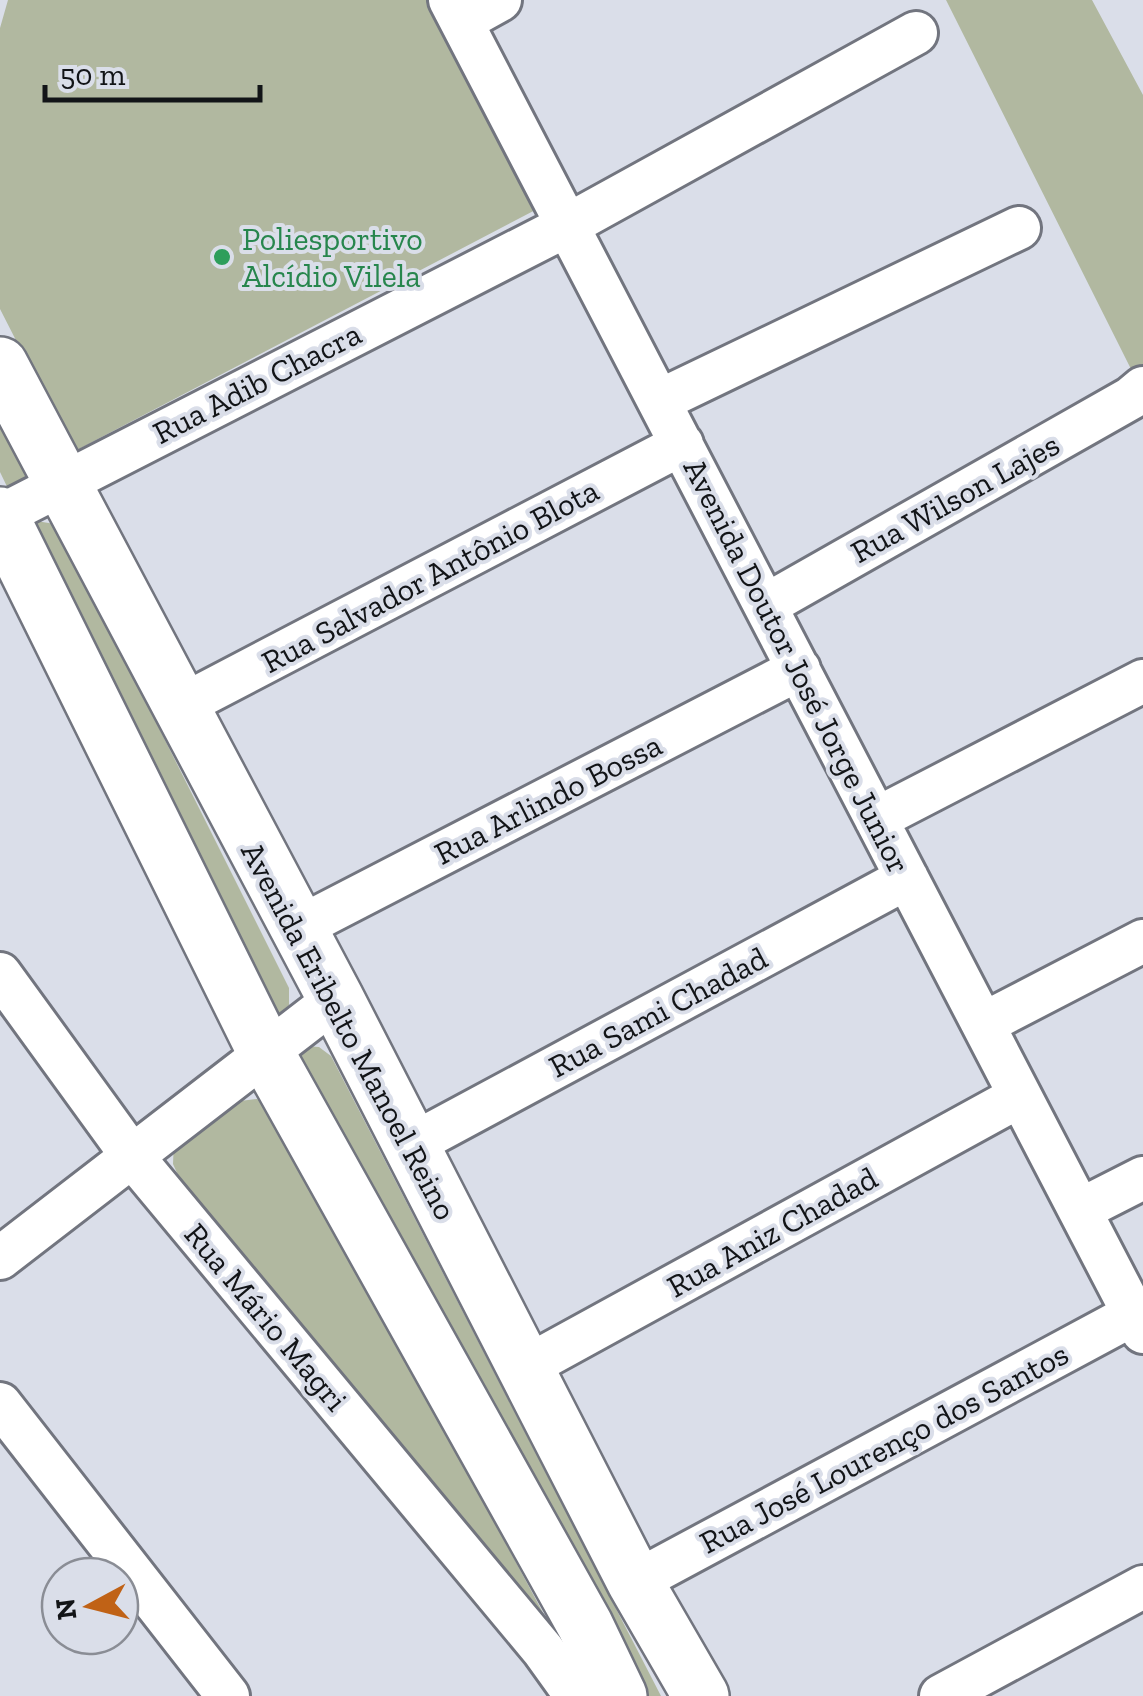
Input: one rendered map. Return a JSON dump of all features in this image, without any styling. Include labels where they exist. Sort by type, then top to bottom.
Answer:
[{"type":"main road","name":"Avenida Eribelto Manoel Reino","points":[[0,365],[336,999],[635,1582],[701,1696]]},
{"type":"main road","points":[[0,515],[266,1053],[564,1637],[620,1696]]},
{"type":"street","points":[[456,10],[500,0]]},
{"type":"street","name":"Avenida Doutor José Jorge Junior","points":[[456,10],[1138,1323]]},
{"type":"street","name":"Rua Adib Chacra","points":[[0,515],[568,225],[916,33]]},
{"type":"street","points":[[660,401],[1019,228]]},
{"type":"street","name":"Rua Wilson Lajes","points":[[766,605],[1132,398],[1143,388]]},
{"type":"street","name":"Rua Salvador Antônio Blota","points":[[179,707],[682,444]]},
{"type":"street","name":"Rua Arlindo Bossa","points":[[296,929],[799,670]]},
{"type":"street","points":[[876,819],[1143,682]]},
{"type":"street","name":"Rua Sami Chadad","points":[[409,1146],[907,878]]},
{"type":"street","points":[[982,1024],[1143,941]]},
{"type":"street","name":"Rua Mário Magri","points":[[0,974],[132,1156],[564,1637],[576,1696]]},
{"type":"street","points":[[0,1258],[336,999]]},
{"type":"street","name":"Rua Aniz Chadad","points":[[524,1368],[1020,1096]]},
{"type":"street","points":[[1080,1210],[1143,1178]]},
{"type":"street","name":"Rua José Lourenço dos Santos","points":[[635,1582],[1138,1323]]},
{"type":"street","points":[[0,1404],[228,1696]]},
{"type":"street","points":[[941,1696],[1143,1587]]},
{"type":"green space","name":"Poliesportivo Alcídio Vilela","points":[[8,0],[433,0],[543,206],[73,452],[0,309],[0,28]]},
{"type":"green space","points":[[946,0],[1092,0],[1143,95],[1143,372],[1136,379]]},
{"type":"green space","points":[[0,386],[42,483],[12,497],[0,472]]},
{"type":"green space","points":[[36,521],[55,524],[73,556],[289,988],[289,1005],[275,1017],[22,528]]},
{"type":"green space","points":[[305,1046],[319,1047],[331,1056],[661,1696],[629,1696],[298,1056]]},
{"type":"green space","points":[[257,1099],[283,1116],[556,1637],[192,1206],[173,1164],[174,1140],[232,1102]]},
{"type":"place","name":"Poliesportivo Alcídio Vilela","points":[[222,257]]}]
